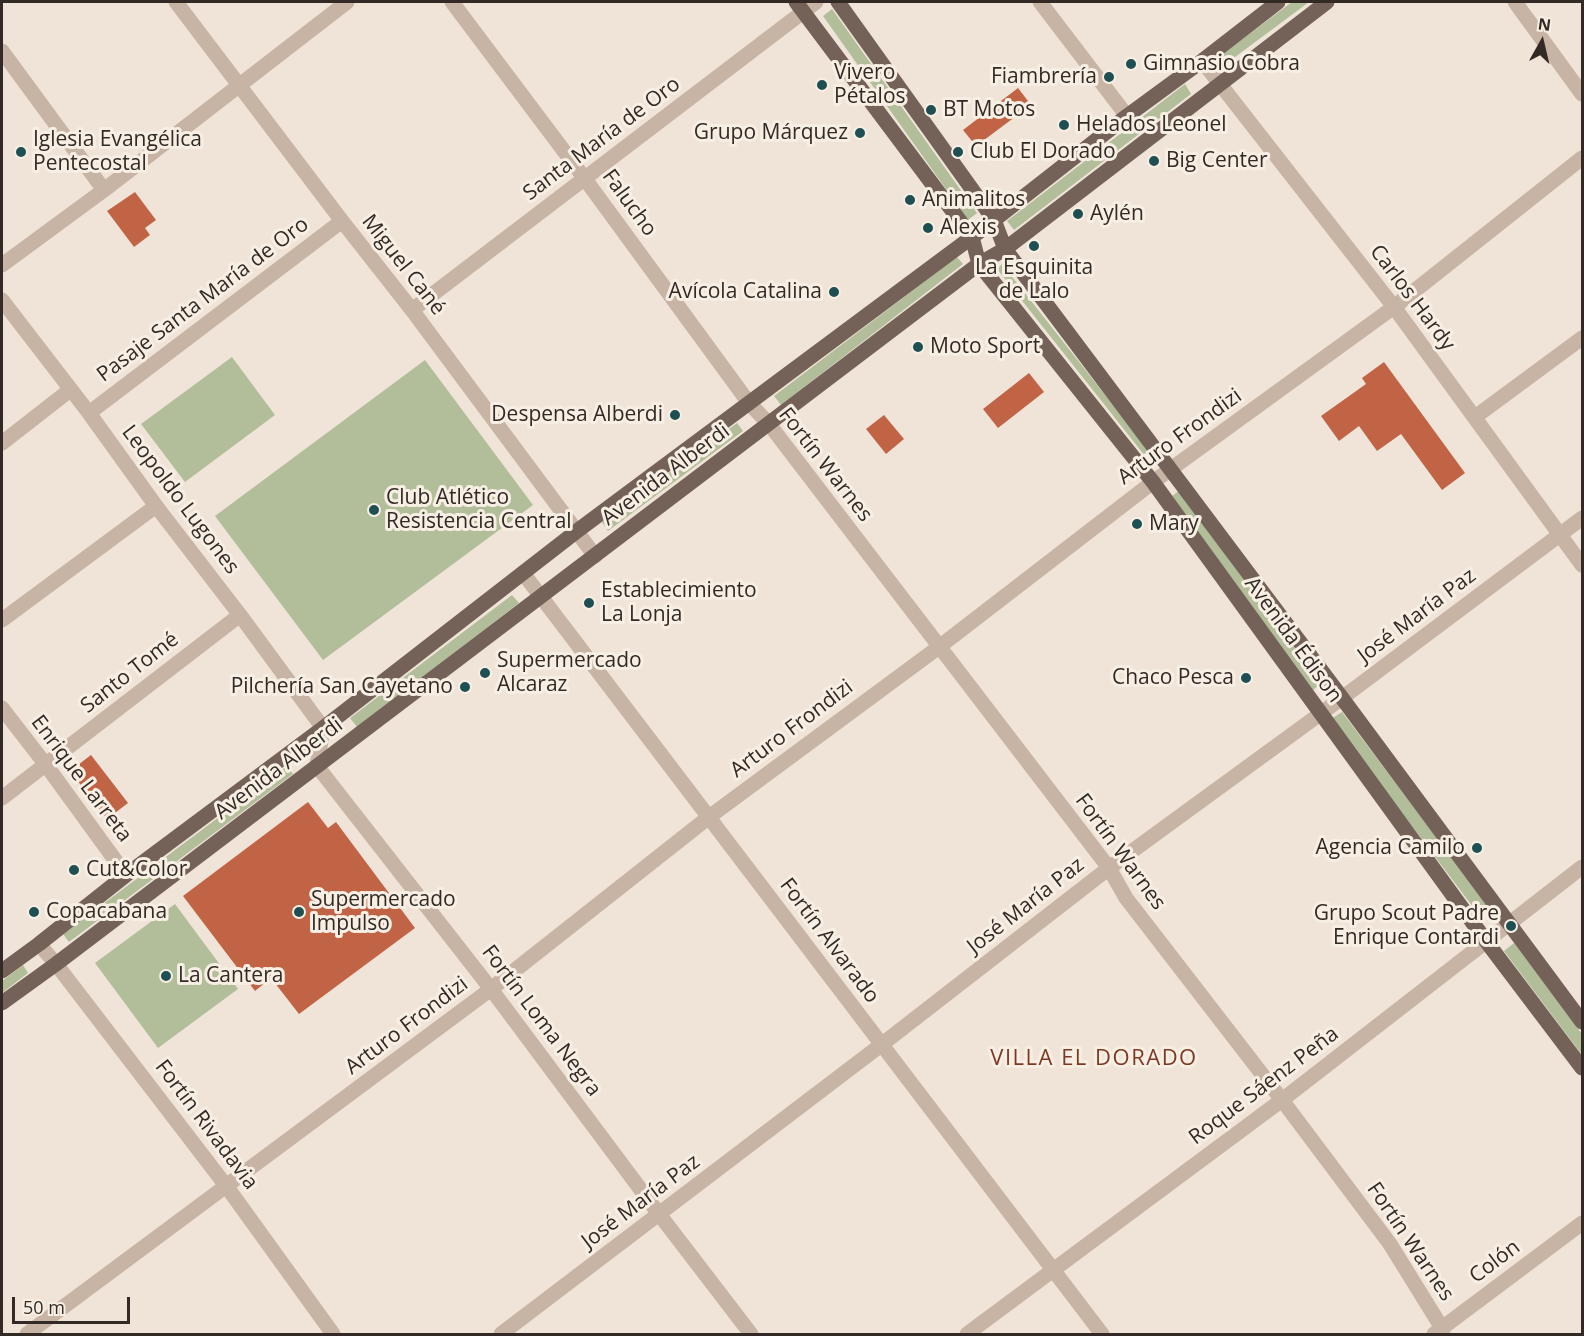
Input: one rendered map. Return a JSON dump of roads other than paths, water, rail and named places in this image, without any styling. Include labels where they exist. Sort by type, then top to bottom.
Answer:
[{"type":"main road","name":"Avenida Édison","points":[[838,2],[993,220],[1005,249],[1582,1022]]},
{"type":"main road","name":"Avenida Alberdi","points":[[2,971],[323,728],[576,531],[972,237],[1278,2]]},
{"type":"main road","name":"Avenida Alberdi","points":[[2,1003],[979,264],[1005,249],[1327,2]]},
{"type":"main road","points":[[800,7],[972,237]]},
{"type":"main road","name":"Avenida Édison","points":[[972,237],[979,264],[1153,482],[1486,941],[1582,1068]]},
{"type":"street","name":"Miguel Cané","points":[[176,2],[412,310],[595,556]]},
{"type":"street","points":[[2,264],[104,190],[238,84],[347,2]]},
{"type":"street","name":"Falucho","points":[[452,2],[749,403]]},
{"type":"street","name":"Santa María de Oro","points":[[412,310],[585,179],[800,7],[816,2]]},
{"type":"street","points":[[1040,2],[1127,116]]},
{"type":"street","points":[[1515,2],[1582,94]]},
{"type":"street","points":[[2,51],[104,190]]},
{"type":"street","name":"Carlos Hardy","points":[[1202,61],[1394,307],[1582,565]]},
{"type":"street","name":"Arturo Frondizi","points":[[27,1335],[491,989],[710,817],[939,647],[1153,482],[1394,307],[1582,158]]},
{"type":"street","name":"Pasaje Santa María de Oro","points":[[89,413],[342,221]]},
{"type":"street","name":"Leopoldo Lugones","points":[[2,300],[89,413],[323,728]]},
{"type":"street","points":[[1476,417],[1582,338]]},
{"type":"street","name":"Pasaje Santa María de Oro","points":[[2,443],[70,390]]},
{"type":"street","name":"Fortín Warnes","points":[[749,403],[769,424],[1109,868],[1126,898],[1390,1244],[1439,1332]]},
{"type":"street","points":[[2,620],[156,506]]},
{"type":"street","name":"José María Paz","points":[[501,1335],[1109,868],[1321,714],[1582,518]]},
{"type":"street","name":"Fortín Alvarado","points":[[523,573],[1102,1335]]},
{"type":"street","name":"Santo Tomé","points":[[2,798],[240,615]]},
{"type":"street","name":"Enrique Larreta","points":[[2,708],[126,875]]},
{"type":"street","points":[[317,766],[323,728]]},
{"type":"street","name":"Fortín Loma Negra","points":[[317,766],[491,989],[751,1335]]},
{"type":"street","name":"Roque Sáenz Peña","points":[[967,1335],[1282,1100],[1582,867]]},
{"type":"street","name":"Fortín Rivadavia","points":[[39,945],[227,1186],[333,1335]]},
{"type":"street","name":"Colón","points":[[1439,1332],[1582,1223]]},
{"type":"place","name":"Gimnasio Cobra","points":[[1131,64]]},
{"type":"place","name":"Fiambrería","points":[[1109,77]]},
{"type":"place","name":"Vivero Pétalos","points":[[822,85]]},
{"type":"place","name":"BT Motos","points":[[931,110]]},
{"type":"place","name":"Helados Leonel","points":[[1064,125]]},
{"type":"place","name":"Grupo Márquez","points":[[860,133]]},
{"type":"place","name":"Iglesia Evangélica Pentecostal","points":[[21,152]]},
{"type":"place","name":"Club El Dorado","points":[[958,152]]},
{"type":"place","name":"Big Center","points":[[1154,161]]},
{"type":"place","name":"Animalitos","points":[[910,200]]},
{"type":"place","name":"Aylén","points":[[1078,214]]},
{"type":"place","name":"Alexis","points":[[928,228]]},
{"type":"place","name":"La Esquinita de Lalo","points":[[1034,246]]},
{"type":"place","name":"Avícola Catalina","points":[[834,292]]},
{"type":"place","name":"Moto Sport","points":[[918,347]]},
{"type":"place","name":"Despensa Alberdi","points":[[675,415]]},
{"type":"place","name":"Club Atlético Resistencia Central","points":[[374,510]]},
{"type":"place","name":"Mary","points":[[1137,524]]},
{"type":"place","name":"Establecimiento La Lonja","points":[[589,603]]},
{"type":"place","name":"Supermercado Alcaraz","points":[[485,673]]},
{"type":"place","name":"Chaco Pesca","points":[[1246,678]]},
{"type":"place","name":"Pilchería San Cayetano","points":[[465,687]]},
{"type":"place","name":"Agencia Camilo","points":[[1477,848]]},
{"type":"place","name":"Cut&Color","points":[[74,870]]},
{"type":"place","name":"Copacabana","points":[[34,912]]},
{"type":"place","name":"Supermercado Impulso","points":[[299,912]]},
{"type":"place","name":"Grupo Scout Padre Enrique Contardi","points":[[1511,926]]},
{"type":"place","name":"La Cantera","points":[[166,976]]},
{"type":"district","name":"VILLA EL DORADO","points":[[1094,1059]]}]
